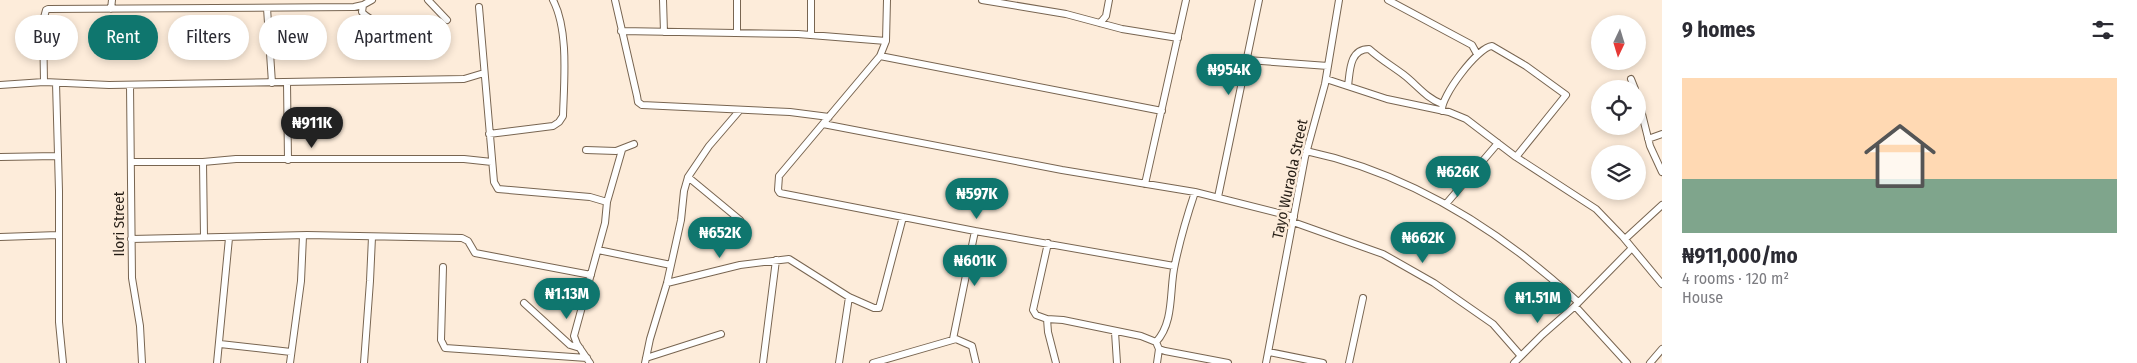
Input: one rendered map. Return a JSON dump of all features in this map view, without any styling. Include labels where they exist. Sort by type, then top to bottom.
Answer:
[{"type":"street","points":[[111,9],[112,0]]},
{"type":"street","points":[[196,0],[197,9]]},
{"type":"street","points":[[44,82],[43,21],[46,10],[267,8],[363,5],[372,0]]},
{"type":"street","points":[[428,0],[442,15]]},
{"type":"street","points":[[489,134],[553,126],[563,116],[563,40],[559,11],[553,0]]},
{"type":"street","points":[[615,0],[637,96],[642,105],[790,112],[829,117]]},
{"type":"street","points":[[663,0],[664,32]]},
{"type":"street","points":[[737,0],[737,33]]},
{"type":"street","points":[[811,0],[811,35]]},
{"type":"street","points":[[887,0],[886,41],[880,56],[779,176],[778,190],[780,193],[976,231],[1174,266]]},
{"type":"street","points":[[982,0],[1032,8],[1178,38]]},
{"type":"street","points":[[1032,8],[1034,0]]},
{"type":"street","points":[[1100,23],[1106,16],[1109,0]]},
{"type":"street","points":[[1145,184],[1186,0]]},
{"type":"street","points":[[1218,197],[1259,0]]},
{"type":"street","name":"Tayo Wuraola Street","points":[[1266,363],[1306,151],[1326,79],[1339,0]]},
{"type":"street","points":[[1388,0],[1472,45],[1477,54]]},
{"type":"street","points":[[363,5],[362,12],[365,15]]},
{"type":"street","points":[[479,7],[494,182],[498,189],[590,197],[607,202]]},
{"type":"street","points":[[267,8],[272,83]]},
{"type":"street","points":[[1106,16],[1110,25]]},
{"type":"street","points":[[621,31],[811,35],[886,41]]},
{"type":"street","points":[[1442,107],[1448,91],[1477,54],[1486,47],[1492,46],[1526,66],[1566,95],[1516,157]]},
{"type":"street","points":[[1348,86],[1353,57],[1359,51],[1369,49],[1380,60],[1406,76],[1442,107],[1466,119],[1516,157],[1587,202],[1625,239],[1662,284]]},
{"type":"street","points":[[880,56],[1162,111]]},
{"type":"street","points":[[1247,60],[1328,66]]},
{"type":"street","points":[[0,85],[44,82],[130,85],[464,79],[484,73]]},
{"type":"street","points":[[1326,79],[1388,99],[1442,107]]},
{"type":"street","points":[[56,83],[59,322],[63,363]]},
{"type":"street","points":[[287,83],[288,160]]},
{"type":"street","name":"Ilori Street","points":[[130,85],[132,278],[140,326],[142,363]]},
{"type":"street","points":[[646,361],[650,339],[667,283],[688,177],[709,146],[740,110]]},
{"type":"street","points":[[823,124],[1195,192],[1218,197],[1293,220],[1383,254],[1434,283],[1493,324],[1519,360],[1632,248]]},
{"type":"street","points":[[1646,131],[1662,172]]},
{"type":"street","points":[[1648,139],[1662,134]]},
{"type":"street","points":[[1446,204],[1498,143]]},
{"type":"street","points":[[586,150],[622,150],[634,144]]},
{"type":"street","points":[[589,360],[574,336],[605,223],[607,202],[622,150]]},
{"type":"street","points":[[1306,151],[1348,161],[1446,204],[1501,238],[1531,261],[1577,304],[1627,363]]},
{"type":"street","points":[[0,157],[57,156]]},
{"type":"street","points":[[131,162],[202,162],[236,159],[464,159],[492,162]]},
{"type":"street","points":[[202,162],[204,237]]},
{"type":"street","points":[[688,177],[740,220]]},
{"type":"street","points":[[1157,363],[1158,345],[1166,326],[1172,293],[1174,266],[1195,192]]},
{"type":"street","points":[[1625,239],[1662,205]]},
{"type":"street","points":[[667,283],[740,265],[789,259],[849,297],[874,308],[879,308],[903,217]]},
{"type":"street","points":[[953,339],[976,231]]},
{"type":"street","points":[[0,237],[58,235]]},
{"type":"street","points":[[131,239],[176,240],[204,237],[303,236],[462,238],[468,241],[475,253],[591,275]]},
{"type":"street","points":[[290,363],[301,281],[303,236]]},
{"type":"street","points":[[364,363],[372,237]]},
{"type":"street","points":[[217,363],[229,238]]},
{"type":"street","points":[[1048,243],[1033,310],[1036,315],[1047,319],[1063,320],[1141,336],[1158,345],[1228,363]]},
{"type":"street","points":[[598,250],[671,265]]},
{"type":"street","points":[[763,363],[776,260]]},
{"type":"street","points":[[444,267],[441,340],[444,348],[589,360]]},
{"type":"street","points":[[839,363],[849,297]]},
{"type":"street","points":[[1350,363],[1363,298]]},
{"type":"street","points":[[524,303],[573,348],[580,348]]},
{"type":"street","points":[[1047,319],[1048,332],[1056,363]]},
{"type":"street","points":[[1115,332],[1117,363]]},
{"type":"street","points":[[646,361],[721,334]]},
{"type":"street","points":[[873,363],[953,339],[972,346],[976,363]]},
{"type":"street","points":[[220,344],[291,352]]},
{"type":"street","points":[[1650,363],[1662,349]]},
{"type":"street","points":[[1269,352],[1323,363]]}]
